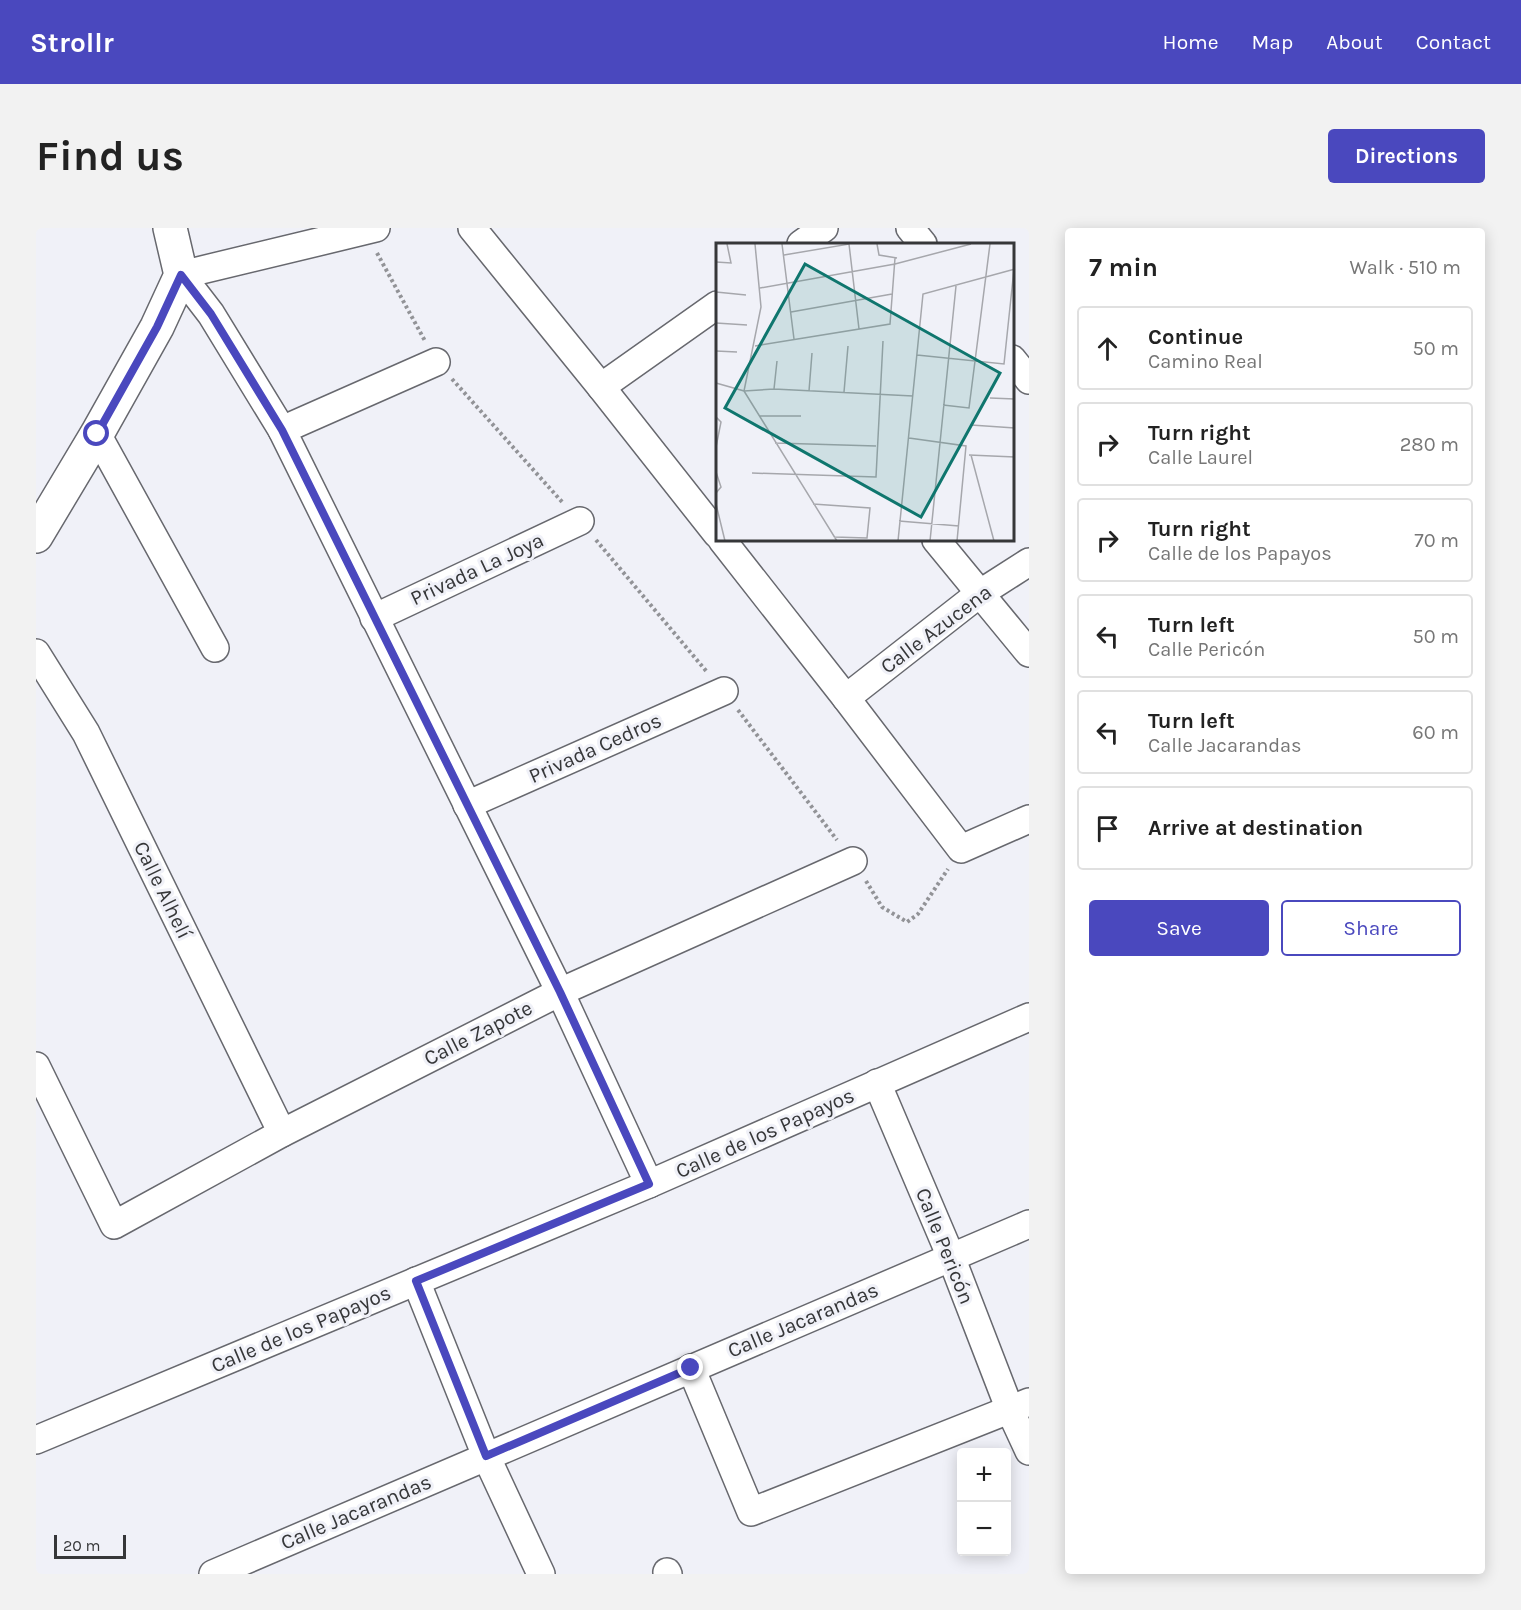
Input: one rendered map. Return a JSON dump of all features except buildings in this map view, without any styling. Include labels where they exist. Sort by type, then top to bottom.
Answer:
[{"type":"street","points":[[170,228],[181,275],[211,314],[282,430],[560,992],[649,1184]]},
{"type":"street","points":[[471,228],[602,387],[716,533]]},
{"type":"street","points":[[802,243],[824,228]]},
{"type":"street","points":[[910,228],[922,243]]},
{"type":"street","points":[[181,275],[371,230]]},
{"type":"street","points":[[36,536],[157,327],[181,275]]},
{"type":"street","points":[[602,387],[716,306]]},
{"type":"street","points":[[1014,361],[1029,380]]},
{"type":"street","points":[[282,430],[436,362]]},
{"type":"street","points":[[97,434],[215,648]]},
{"type":"street","name":"Privada La Joya","points":[[374,618],[580,521]]},
{"type":"street","points":[[724,542],[961,849],[1029,819]]},
{"type":"street","points":[[938,542],[1029,653]]},
{"type":"street","name":"Calle Azucena","points":[[846,698],[979,594],[1029,562]]},
{"type":"street","name":"Calle Alhelí","points":[[36,653],[86,734],[282,1133]]},
{"type":"street","name":"Privada Cedros","points":[[467,806],[724,691]]},
{"type":"street","name":"Calle Zapote","points":[[36,1065],[114,1225],[282,1133],[560,992],[853,861]]},
{"type":"street","name":"Calle de los Papayos","points":[[36,1440],[649,1184],[1029,1017]]},
{"type":"street","name":"Calle Pericón","points":[[877,1083],[951,1257],[1019,1406],[1029,1451]]},
{"type":"street","name":"Calle Jacarandas","points":[[213,1574],[1029,1224]]},
{"type":"street","points":[[416,1281],[486,1456],[541,1574]]},
{"type":"street","points":[[691,1368],[751,1512],[1019,1406]]},
{"type":"path","points":[[371,230],[436,362],[580,521],[724,691],[853,861],[882,907],[907,922],[918,914],[961,849]]},
{"type":"route","points":[[97,434],[157,327],[181,275],[211,314],[282,430],[560,992],[649,1184],[416,1281],[486,1456],[691,1368]]}]
